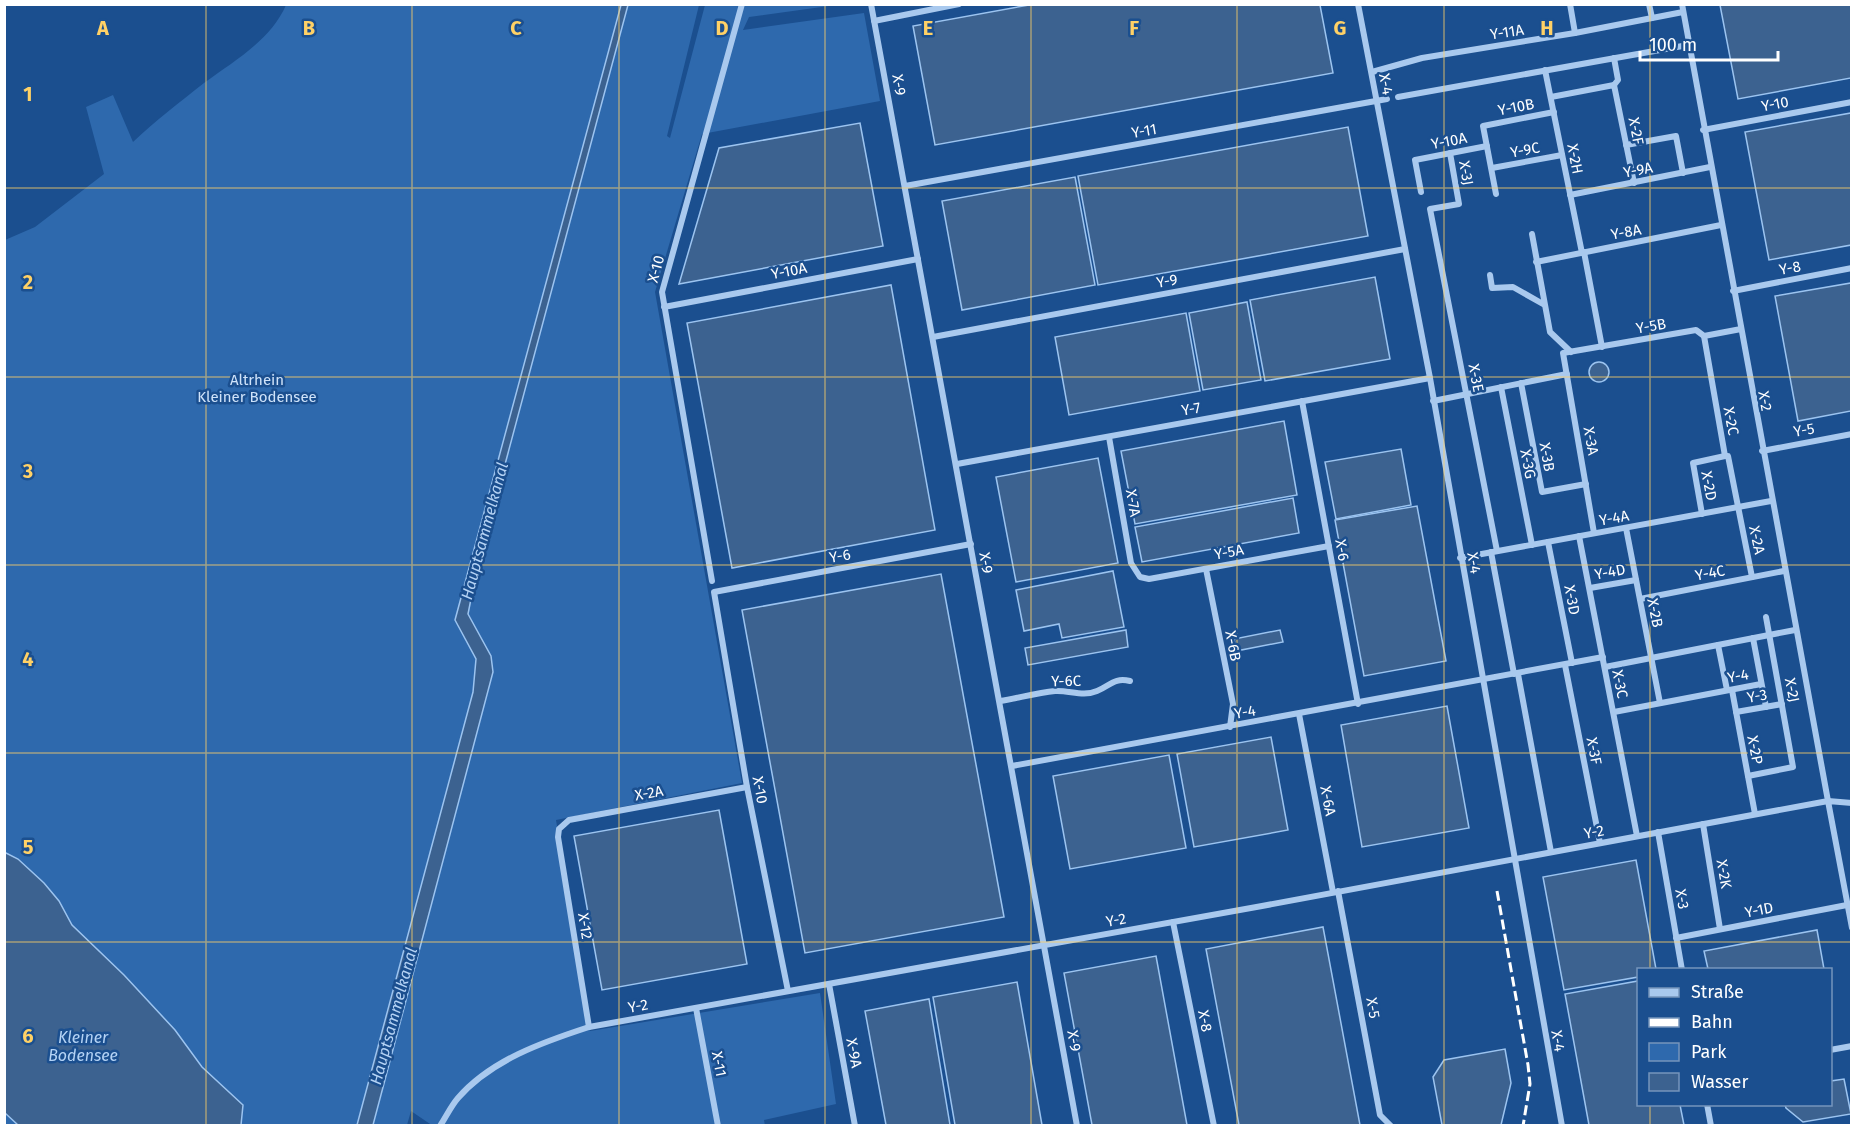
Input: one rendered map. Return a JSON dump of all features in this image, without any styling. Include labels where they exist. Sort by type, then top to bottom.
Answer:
[{"type":"street","name":"X-10","points":[[712,581],[662,292],[742,4]]},
{"type":"street","name":"X-9","points":[[872,4],[1077,1125]]},
{"type":"street","points":[[874,21],[959,4]]},
{"type":"street","name":"X-4","points":[[1358,4],[1430,378],[1562,1125]]},
{"type":"street","points":[[1570,4],[1575,33]]},
{"type":"street","points":[[1649,4],[1652,18]]},
{"type":"street","name":"Y-11A","points":[[1372,72],[1422,58],[1652,18],[1682,8]]},
{"type":"street","name":"X-2","points":[[1682,8],[1851,928]]},
{"type":"street","points":[[1398,97],[1688,45]]},
{"type":"street","name":"X-2F","points":[[1614,58],[1618,80],[1614,85],[1634,183]]},
{"type":"street","name":"X-2H","points":[[1545,70],[1602,347]]},
{"type":"street","points":[[1551,97],[1614,85]]},
{"type":"street","name":"Y-11","points":[[905,186],[1387,99]]},
{"type":"street","name":"Y-10","points":[[1703,130],[1851,102]]},
{"type":"street","name":"Y-10B","points":[[1487,146],[1483,126],[1554,112]]},
{"type":"street","points":[[1626,146],[1676,136],[1683,173]]},
{"type":"street","name":"Y-10A","points":[[1421,192],[1415,160],[1487,146]]},
{"type":"street","points":[[1487,146],[1496,194]]},
{"type":"street","name":"X-3J","points":[[1430,209],[1459,204],[1450,153]]},
{"type":"street","name":"Y-9C","points":[[1492,168],[1562,154]]},
{"type":"street","name":"Y-9A","points":[[1570,195],[1710,168]]},
{"type":"street","name":"X-3E","points":[[1430,209],[1467,394],[1516,674],[1551,852]]},
{"type":"street","name":"Y-8A","points":[[1536,262],[1721,225]]},
{"type":"street","points":[[1532,234],[1543,304],[1550,332],[1571,352]]},
{"type":"street","name":"Y-9","points":[[933,337],[1405,249]]},
{"type":"street","name":"Y-10A","points":[[664,307],[918,259]]},
{"type":"street","name":"Y-8","points":[[1733,291],[1851,268]]},
{"type":"street","points":[[1490,275],[1492,288],[1513,287],[1543,304]]},
{"type":"street","name":"Y-5B","points":[[1563,353],[1696,330],[1704,336],[1741,329]]},
{"type":"street","name":"X-2C","points":[[1704,336],[1725,456],[1728,456],[1738,507]]},
{"type":"street","name":"X-3A","points":[[1563,353],[1594,533]]},
{"type":"street","points":[[1434,401],[1567,374]]},
{"type":"street","name":"Y-7","points":[[957,464],[1430,378]]},
{"type":"street","name":"X-3B","points":[[1521,383],[1542,492],[1586,484]]},
{"type":"street","name":"X-3G","points":[[1501,387],[1532,545]]},
{"type":"street","name":"X-6","points":[[1302,401],[1358,704]]},
{"type":"street","name":"Y-5","points":[[1762,451],[1851,434]]},
{"type":"street","name":"X-7A","points":[[1109,436],[1131,563],[1135,573]]},
{"type":"street","name":"X-2D","points":[[1702,514],[1692,463],[1725,456]]},
{"type":"street","name":"Y-4A","points":[[1460,558],[1771,501]]},
{"type":"street","name":"X-2A","points":[[1738,507],[1752,577]]},
{"type":"street","name":"X-2B","points":[[1626,528],[1660,703]]},
{"type":"street","name":"X-3C","points":[[1579,536],[1638,836]]},
{"type":"street","name":"X-3D","points":[[1548,542],[1569,664]]},
{"type":"street","name":"Y-6","points":[[714,592],[971,544]]},
{"type":"street","name":"Y-5A","points":[[1135,573],[1149,579],[1329,546]]},
{"type":"street","name":"X-6B","points":[[1206,569],[1233,704],[1230,727]]},
{"type":"street","name":"Y-4C","points":[[1640,598],[1784,571]]},
{"type":"street","name":"Y-4D","points":[[1590,588],[1636,580]]},
{"type":"street","name":"X-10","points":[[714,592],[747,787],[788,991]]},
{"type":"street","name":"X-2J","points":[[1748,776],[1793,767],[1766,617]]},
{"type":"street","points":[[1605,667],[1796,630]]},
{"type":"street","points":[[1753,638],[1766,706]]},
{"type":"street","name":"X-2P","points":[[1718,645],[1736,712],[1755,814]]},
{"type":"street","points":[[1483,681],[1603,657]]},
{"type":"street","name":"X-3F","points":[[1569,664],[1600,843]]},
{"type":"street","name":"Y-6C","points":[[1000,701],[1057,691],[1075,694],[1097,691],[1109,682],[1122,679],[1130,681]]},
{"type":"street","name":"Y-4","points":[[1012,766],[1483,681]]},
{"type":"street","name":"Y-4","points":[[1614,712],[1761,684]]},
{"type":"street","name":"Y-3","points":[[1736,712],[1782,704]]},
{"type":"street","name":"X-6A","points":[[1299,714],[1336,892]]},
{"type":"street","name":"X-2A","points":[[559,829],[568,820],[747,787]]},
{"type":"street","points":[[1828,801],[1851,803]]},
{"type":"street","name":"Y-2","points":[[440,1125],[458,1098],[492,1070],[538,1043],[589,1027],[1828,801]]},
{"type":"street","name":"X-2K","points":[[1703,824],[1720,929]]},
{"type":"street","name":"X-12","points":[[559,829],[558,837],[589,1027]]},
{"type":"street","name":"X-3","points":[[1658,832],[1682,968]]},
{"type":"street","name":"X-5","points":[[1336,892],[1380,1115],[1391,1125]]},
{"type":"street","name":"Y-1D","points":[[1676,938],[1847,905]]},
{"type":"street","name":"X-8","points":[[1173,922],[1214,1125]]},
{"type":"street","name":"X-9A","points":[[829,984],[855,1125]]},
{"type":"street","name":"X-11","points":[[696,1008],[718,1125]]},
{"type":"street","points":[[1832,1050],[1851,1046]]},
{"type":"street","points":[[1707,1106],[1711,1125]]},
{"type":"green space","name":"Altrhein Kleiner Bodensee","points":[[286,5],[622,5],[457,619],[474,652],[479,675],[357,1125],[5,1126],[5,240],[35,227],[104,174],[86,107],[113,95],[133,142],[177,104],[251,49],[271,29]]},
{"type":"green space","points":[[628,5],[699,5],[667,136],[670,138],[705,5],[836,5],[749,17],[743,30],[864,13],[880,101],[702,134],[655,292],[742,783],[556,820],[590,1031],[820,993],[836,1104],[764,1120],[765,1126],[433,1126],[411,1111],[407,1125],[373,1126],[493,672],[468,614],[477,569]]},
{"type":"water","name":"Hauptsammelkanal","points":[[621,5],[628,5],[477,569],[468,614],[491,656],[493,672],[373,1125],[357,1125],[473,692],[476,659],[455,620]]},
{"type":"water","points":[[1029,5],[1320,5],[1333,73],[935,145],[913,26]]},
{"type":"water","points":[[1720,5],[1851,5],[1851,78],[1738,99]]},
{"type":"water","points":[[1851,113],[1851,245],[1769,260],[1745,132]]},
{"type":"water","points":[[860,123],[883,246],[679,284],[719,148]]},
{"type":"water","points":[[1348,127],[1368,236],[1098,285],[1078,176]]},
{"type":"water","points":[[1075,177],[1095,285],[962,310],[942,201]]},
{"type":"water","points":[[1375,277],[1390,359],[1265,381],[1250,300]]},
{"type":"water","points":[[1851,283],[1851,411],[1798,421],[1775,296]]},
{"type":"water","points":[[891,285],[935,530],[732,568],[687,323]]},
{"type":"water","points":[[1247,302],[1261,380],[1203,390],[1189,313]]},
{"type":"water","points":[[1186,313],[1200,391],[1069,415],[1055,337]]},
{"type":"water","points":[[1595,362],[1603,362],[1609,368],[1609,376],[1603,382],[1595,382],[1589,376],[1589,368]]},
{"type":"water","points":[[1284,421],[1297,495],[1135,524],[1121,451]]},
{"type":"water","points":[[1401,449],[1411,505],[1336,519],[1325,462]]},
{"type":"water","points":[[1098,458],[1118,563],[1016,582],[996,477]]},
{"type":"water","points":[[1293,498],[1299,533],[1142,562],[1135,527]]},
{"type":"water","points":[[1417,506],[1446,661],[1364,676],[1335,520]]},
{"type":"water","points":[[1113,571],[1124,627],[1062,638],[1059,624],[1024,631],[1016,590]]},
{"type":"water","points":[[941,574],[1004,917],[805,953],[742,610]]},
{"type":"water","points":[[1126,630],[1128,647],[1028,665],[1025,648]]},
{"type":"water","points":[[1280,630],[1283,642],[1236,651],[1234,639]]},
{"type":"water","points":[[1447,706],[1469,828],[1362,847],[1341,725]]},
{"type":"water","points":[[1271,737],[1288,830],[1194,847],[1177,754]]},
{"type":"water","points":[[1169,755],[1186,848],[1070,869],[1053,776]]},
{"type":"water","points":[[719,810],[747,964],[602,990],[574,836]]},
{"type":"water","name":"Kleiner Bodensee","points":[[4,852],[18,859],[44,883],[59,901],[72,925],[124,975],[175,1030],[202,1067],[243,1105],[241,1125],[18,1125],[5,1113]]},
{"type":"water","points":[[1636,860],[1656,968],[1637,968],[1637,977],[1564,990],[1543,877]]},
{"type":"water","points":[[1323,927],[1360,1125],[1239,1125],[1206,949]]},
{"type":"water","points":[[1817,930],[1824,968],[1708,968],[1704,951]]},
{"type":"water","points":[[1156,956],[1187,1125],[1092,1125],[1064,973]]},
{"type":"water","points":[[1637,981],[1637,1106],[1680,1106],[1684,1125],[1589,1125],[1565,994]]},
{"type":"water","points":[[1017,982],[1042,1125],[955,1125],[933,997]]},
{"type":"water","points":[[929,999],[950,1125],[886,1125],[865,1011]]},
{"type":"water","points":[[1505,1049],[1511,1083],[1501,1125],[1442,1125],[1433,1077],[1444,1060]]},
{"type":"water","points":[[1844,1079],[1851,1114],[1803,1122],[1786,1108],[1785,1106],[1832,1106],[1832,1081]]},
{"type":"railway","points":[[1497,891],[1528,1065],[1530,1084],[1523,1126]]}]
